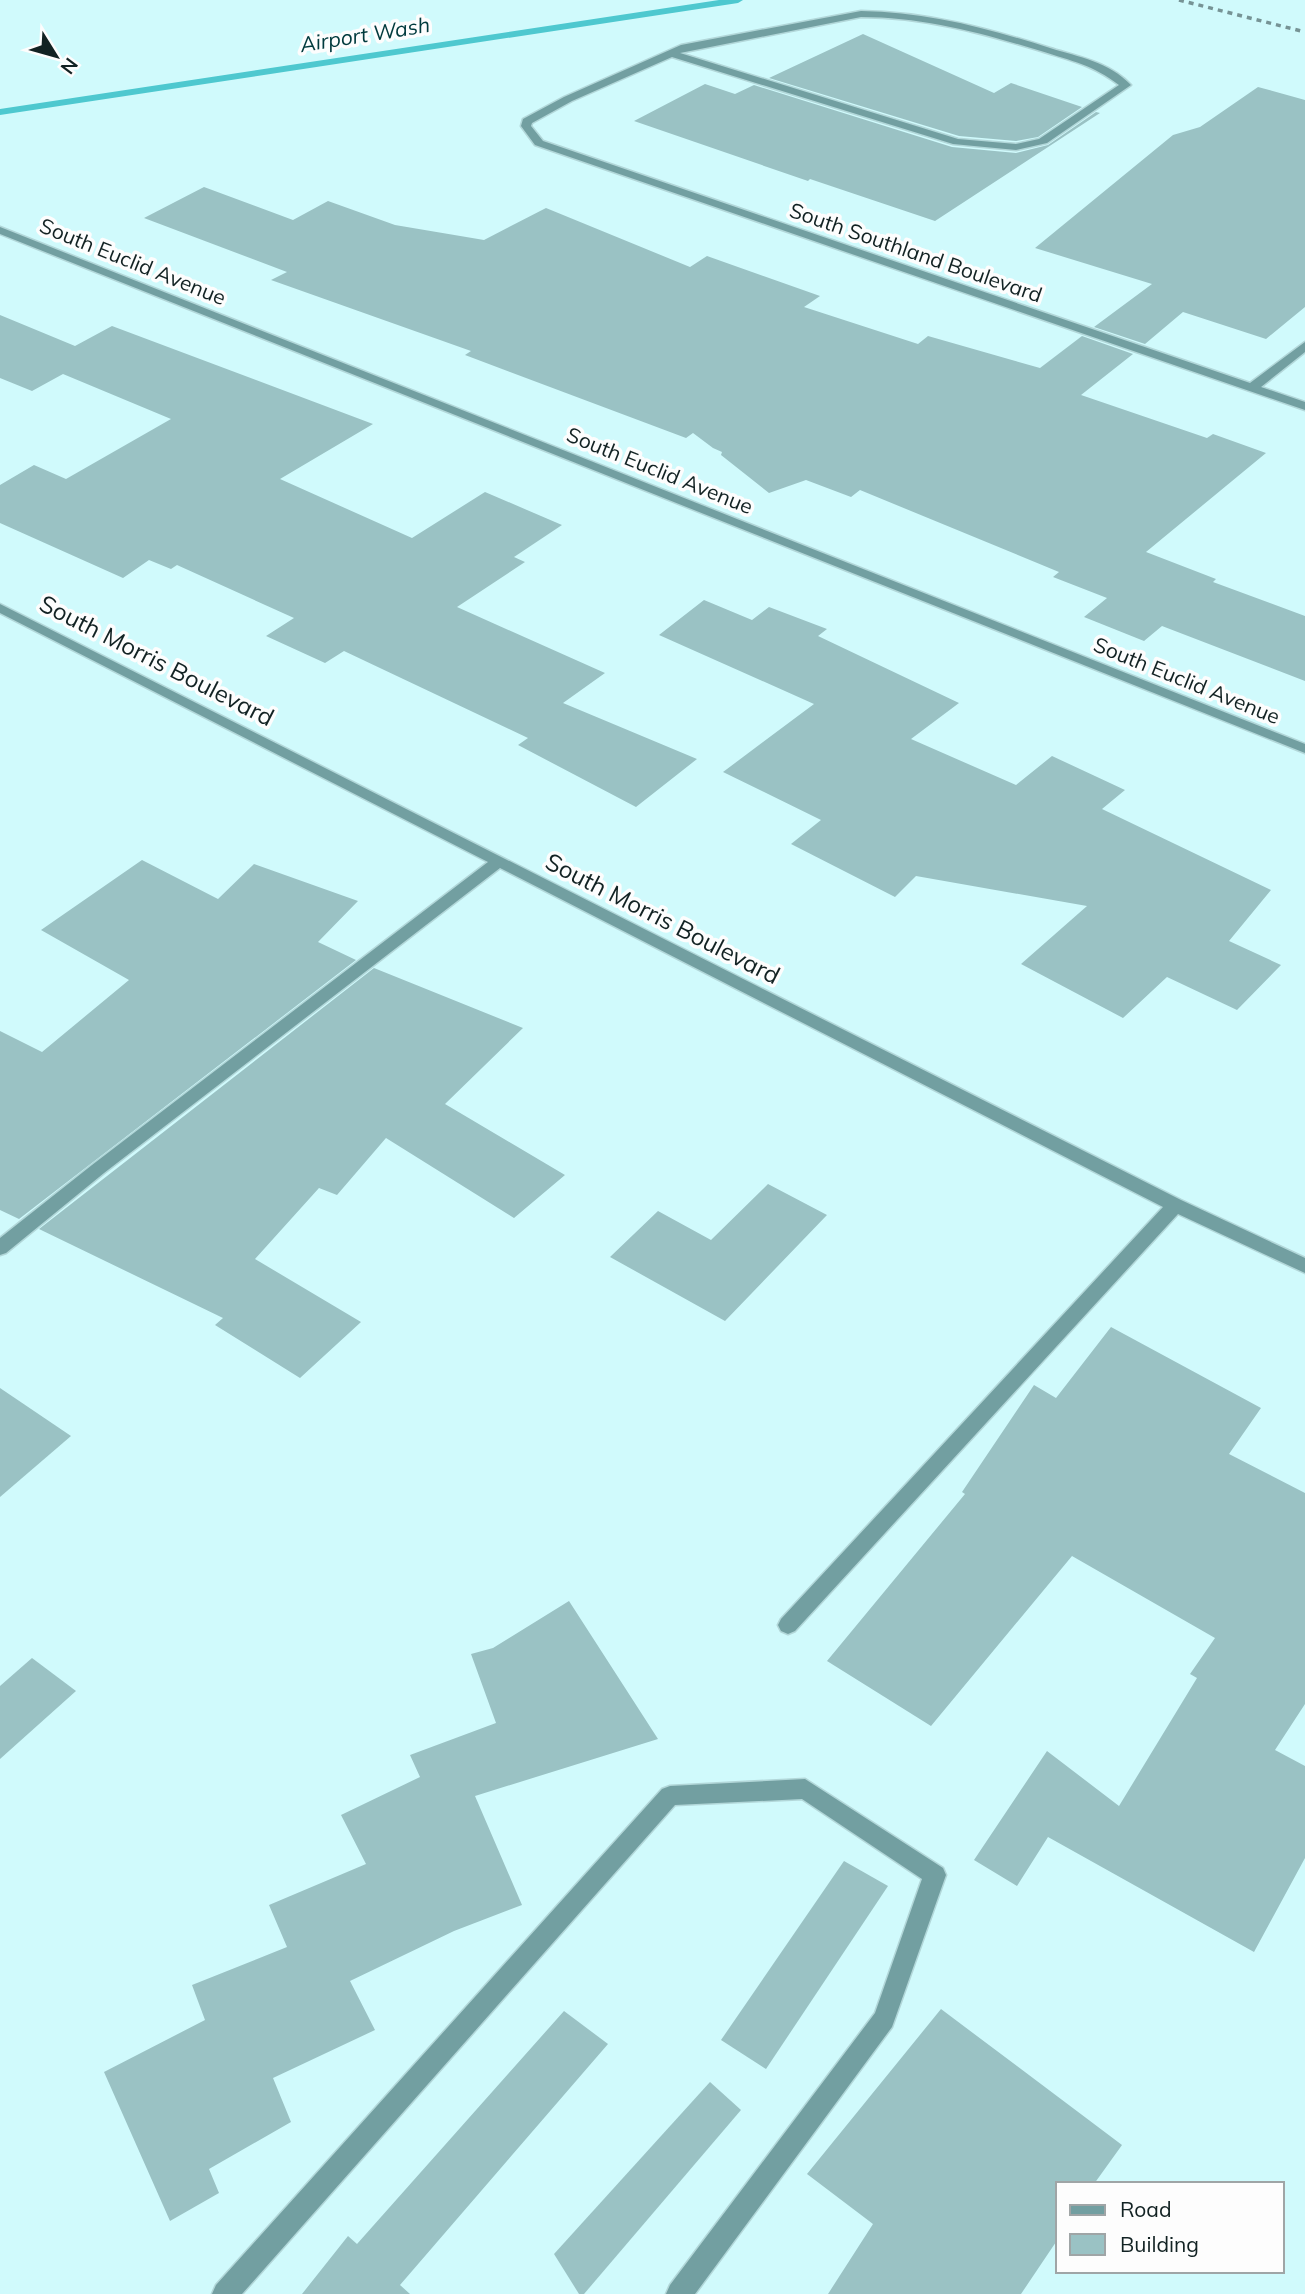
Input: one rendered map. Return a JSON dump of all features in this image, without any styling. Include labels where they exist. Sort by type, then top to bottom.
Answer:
[{"type":"street","points":[[861,14],[905,14],[928,17],[1102,67],[1126,85],[1043,141],[1016,147],[957,142],[671,53],[685,47],[861,14]]},
{"type":"street","name":"South Southland Boulevard","points":[[671,53],[527,121],[526,126],[539,143],[1305,405]]},
{"type":"street","name":"South Euclid Avenue","points":[[0,230],[1305,749]]},
{"type":"street","points":[[1252,387],[1305,346]]},
{"type":"street","name":"South Morris Boulevard","points":[[0,608],[1175,1205],[1305,1266]]},
{"type":"street","points":[[0,1248],[499,862]]},
{"type":"street","points":[[788,1625],[1175,1205]]},
{"type":"street","points":[[225,2294],[670,1796],[805,1789],[935,1875],[884,2019],[679,2294]]},
{"type":"building","points":[[863,34],[994,93],[1011,83],[1082,107],[1038,137],[1016,141],[959,136],[769,78]]},
{"type":"building","points":[[705,84],[735,94],[754,85],[952,147],[1016,153],[1048,145],[1096,112],[1100,113],[935,221],[634,121]]},
{"type":"building","points":[[1258,87],[1305,100],[1305,307],[1266,339],[1183,312],[1145,344],[1094,327],[1152,284],[1035,248],[1173,135],[1200,127]]},
{"type":"building","points":[[204,187],[293,220],[328,201],[395,225],[484,240],[546,208],[690,267],[707,256],[820,296],[804,307],[918,344],[928,336],[1040,368],[1082,336],[1133,354],[1081,395],[1207,438],[1213,434],[1266,453],[1146,552],[1216,579],[1213,582],[1305,616],[1305,681],[1162,626],[1144,641],[1084,617],[1107,598],[1053,577],[1059,572],[860,490],[851,497],[806,480],[769,493],[721,455],[722,452],[693,433],[686,438],[465,355],[471,351],[271,280],[287,272],[144,218]]},
{"type":"building","points":[[0,315],[75,346],[112,326],[373,424],[280,479],[412,538],[485,492],[562,525],[514,557],[525,562],[457,607],[605,673],[563,703],[697,759],[636,807],[518,745],[528,738],[344,651],[325,663],[266,636],[294,618],[177,565],[171,569],[149,560],[123,578],[0,523],[0,485],[34,465],[66,479],[171,419],[63,374],[32,391],[0,378]]},
{"type":"building","points":[[704,600],[752,620],[769,607],[827,629],[818,636],[959,703],[911,739],[1016,785],[1052,756],[1125,790],[1102,809],[1271,890],[1229,941],[1281,965],[1237,1010],[1167,977],[1123,1018],[1021,964],[1087,906],[916,876],[895,897],[791,844],[821,820],[723,772],[814,704],[659,635]]},
{"type":"building","points":[[142,860],[218,899],[254,864],[358,901],[318,942],[356,960],[19,1219],[0,1210],[0,1031],[42,1052],[129,980],[41,930]]},
{"type":"building","points":[[374,968],[523,1028],[445,1104],[565,1175],[514,1218],[386,1138],[337,1195],[319,1188],[255,1259],[361,1322],[300,1378],[215,1325],[223,1318],[39,1229]]},
{"type":"building","points":[[768,1184],[827,1215],[725,1321],[610,1257],[658,1211],[711,1240]]},
{"type":"building","points":[[1111,1327],[1261,1408],[1229,1454],[1305,1493],[1305,1704],[1275,1750],[1305,1766],[1305,1858],[1254,1952],[1048,1837],[1017,1886],[974,1860],[1047,1751],[1119,1806],[1197,1678],[1190,1674],[1215,1638],[1072,1556],[931,1726],[827,1661],[965,1494],[962,1492],[1034,1385],[1056,1398]]},
{"type":"building","points":[[0,1388],[71,1436],[0,1497]]},
{"type":"building","points":[[569,1601],[658,1739],[475,1796],[522,1905],[454,1931],[350,1981],[375,2030],[273,2078],[291,2122],[209,2169],[219,2193],[170,2221],[104,2072],[205,2020],[192,1985],[287,1947],[269,1905],[366,1864],[341,1815],[420,1777],[410,1755],[496,1723],[471,1654],[493,1648]]},
{"type":"building","points":[[32,1658],[76,1691],[0,1759],[0,1686]]},
{"type":"building","points":[[844,1861],[888,1886],[766,2069],[721,2040]]},
{"type":"building","points":[[941,2009],[1122,2145],[1095,2182],[1056,2182],[1056,2242],[1021,2294],[828,2294],[873,2224],[807,2174]]},
{"type":"building","points":[[564,2011],[608,2044],[400,2285],[410,2294],[302,2294],[348,2236],[357,2244]]},
{"type":"building","points":[[710,2082],[741,2110],[584,2294],[579,2294],[554,2254]]},
{"type":"waterway","name":"Airport Wash","points":[[0,112],[738,0]]},
{"type":"railway","points":[[1179,0],[1305,32]]}]
